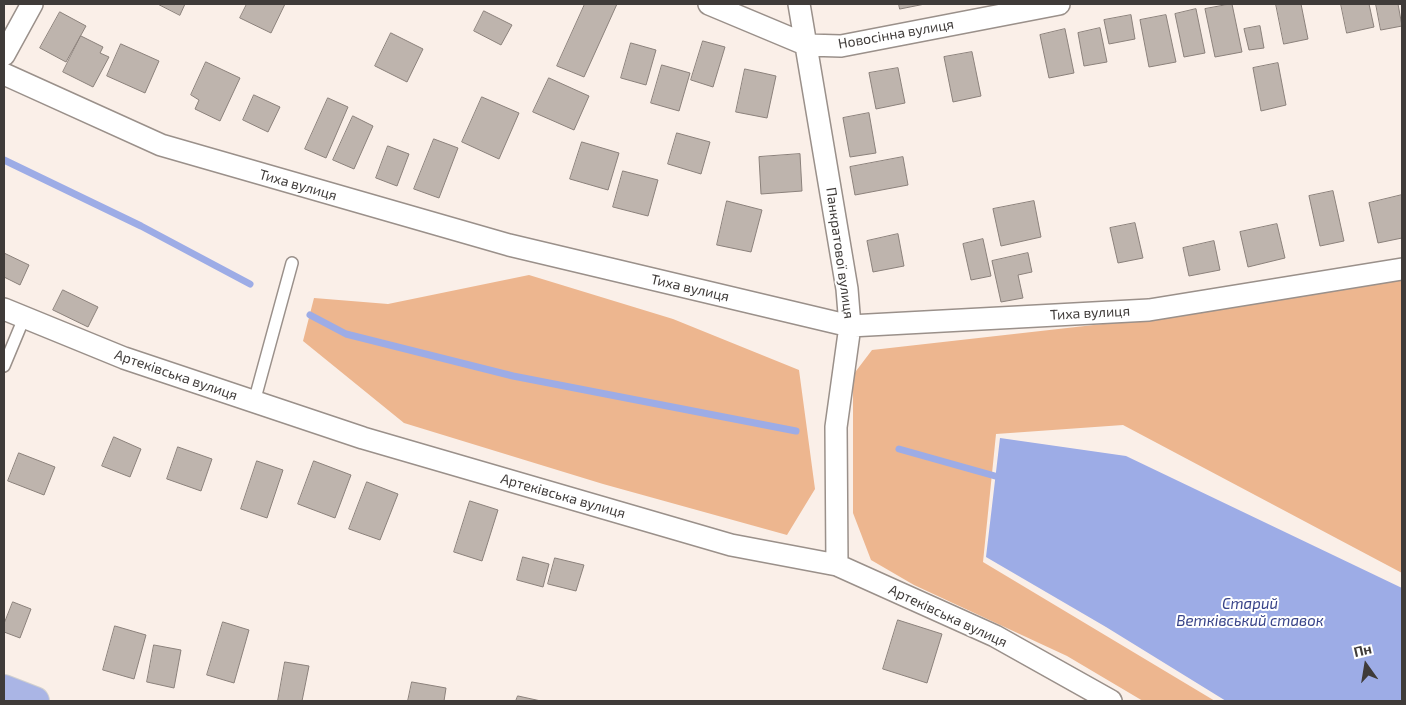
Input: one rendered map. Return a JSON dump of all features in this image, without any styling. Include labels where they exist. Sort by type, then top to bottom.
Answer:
[{"type":"main road","points":[[4,688],[35,701]]},
{"type":"street","points":[[4,55],[32,4]]},
{"type":"street","name":"Новосінна вулиця","points":[[709,4],[807,45],[841,46],[1060,4]]},
{"type":"street","name":"Панкратової вулиця","points":[[800,4],[847,288],[850,326],[836,428],[837,565]]},
{"type":"street","name":"Тиха вулиця","points":[[4,74],[161,145],[509,245],[850,326],[1149,310],[1402,269]]},
{"type":"street","name":"Артеківська вулиця","points":[[4,309],[124,358],[363,438],[731,544],[837,565],[995,636],[1111,701]]},
{"type":"lane","points":[[254,402],[292,264]]},
{"type":"lane","points":[[4,366],[24,318]]},
{"type":"shaded area","points":[[529,275],[673,319],[799,370],[815,489],[787,535],[603,484],[404,423],[303,341],[314,298],[388,304]]},
{"type":"shaded area","points":[[1402,278],[1402,573],[1123,425],[996,434],[983,562],[1215,701],[1143,701],[1067,656],[914,585],[871,560],[853,513],[853,375],[872,350],[1147,319]]},
{"type":"water","name":"Старий Ветківський ставок","points":[[1000,438],[1126,456],[1402,588],[1402,701],[1226,701],[1106,627],[986,557]]},
{"type":"building","points":[[158,4],[185,4],[180,15]]},
{"type":"building","points":[[247,4],[285,4],[271,33],[240,18]]},
{"type":"building","points":[[585,4],[617,4],[584,77],[557,66]]},
{"type":"building","points":[[899,4],[925,4],[900,9]]},
{"type":"building","points":[[1232,4],[1242,52],[1215,57],[1205,9]]},
{"type":"building","points":[[1276,4],[1301,4],[1308,39],[1284,44]]},
{"type":"building","points":[[1341,4],[1369,4],[1374,27],[1347,33]]},
{"type":"building","points":[[1376,4],[1398,4],[1402,26],[1381,30]]},
{"type":"building","points":[[1196,9],[1205,53],[1184,57],[1175,14]]},
{"type":"building","points":[[484,11],[512,25],[501,45],[474,31]]},
{"type":"building","points":[[60,12],[86,26],[66,62],[40,48]]},
{"type":"building","points":[[1131,15],[1135,39],[1109,44],[1104,20]]},
{"type":"building","points":[[1166,15],[1176,62],[1149,67],[1140,20]]},
{"type":"building","points":[[1260,26],[1264,48],[1249,50],[1244,29]]},
{"type":"building","points":[[1100,28],[1107,62],[1084,66],[1078,33]]},
{"type":"building","points":[[1065,29],[1074,73],[1049,78],[1040,35]]},
{"type":"building","points":[[391,33],[423,49],[407,82],[375,66]]},
{"type":"building","points":[[81,36],[103,47],[100,53],[109,57],[93,87],[63,72]]},
{"type":"building","points":[[703,41],[725,47],[713,87],[691,80]]},
{"type":"building","points":[[631,43],[656,50],[646,85],[621,78]]},
{"type":"building","points":[[121,44],[159,61],[145,93],[107,76]]},
{"type":"building","points":[[972,52],[981,96],[953,102],[944,57]]},
{"type":"building","points":[[206,62],[240,78],[220,121],[195,109],[199,100],[191,95]]},
{"type":"building","points":[[1278,63],[1286,105],[1261,111],[1253,68]]},
{"type":"building","points":[[662,65],[690,73],[679,111],[651,103]]},
{"type":"building","points":[[898,68],[905,103],[876,109],[869,73]]},
{"type":"building","points":[[745,69],[776,76],[767,118],[736,112]]},
{"type":"building","points":[[549,78],[589,96],[574,130],[533,112]]},
{"type":"building","points":[[254,95],[280,107],[268,132],[243,120]]},
{"type":"building","points":[[482,97],[519,113],[499,159],[462,142]]},
{"type":"building","points":[[328,98],[348,107],[326,158],[305,149]]},
{"type":"building","points":[[869,113],[876,153],[850,157],[843,118]]},
{"type":"building","points":[[353,116],[373,126],[354,169],[333,160]]},
{"type":"building","points":[[677,133],[710,142],[701,174],[668,164]]},
{"type":"building","points":[[434,139],[458,148],[439,198],[414,189]]},
{"type":"building","points":[[582,142],[619,153],[608,190],[570,179]]},
{"type":"building","points":[[388,146],[409,154],[397,186],[376,178]]},
{"type":"building","points":[[800,154],[802,191],[761,194],[759,157]]},
{"type":"building","points":[[903,157],[908,185],[855,195],[850,167]]},
{"type":"building","points":[[623,171],[658,180],[648,216],[613,207]]},
{"type":"building","points":[[1333,191],[1344,241],[1320,246],[1309,196]]},
{"type":"building","points":[[1402,195],[1402,238],[1378,243],[1369,203]]},
{"type":"building","points":[[727,201],[762,210],[751,252],[717,245]]},
{"type":"building","points":[[1034,201],[1041,237],[1001,246],[993,209]]},
{"type":"building","points":[[1135,223],[1143,258],[1118,263],[1110,228]]},
{"type":"building","points":[[1277,224],[1285,258],[1248,267],[1240,232]]},
{"type":"building","points":[[898,234],[904,266],[873,272],[867,241]]},
{"type":"building","points":[[983,239],[991,276],[971,280],[963,244]]},
{"type":"building","points":[[1214,241],[1220,270],[1189,276],[1183,248]]},
{"type":"building","points":[[4,253],[29,265],[20,285],[4,277]]},
{"type":"building","points":[[1028,253],[1032,272],[1018,275],[1023,298],[1001,302],[992,261]]},
{"type":"building","points":[[63,290],[98,307],[88,327],[53,310]]},
{"type":"building","points":[[114,437],[141,449],[130,477],[102,466]]},
{"type":"building","points":[[178,447],[212,459],[201,491],[167,479]]},
{"type":"building","points":[[19,453],[55,467],[44,495],[8,481]]},
{"type":"building","points":[[257,461],[283,470],[267,518],[241,509]]},
{"type":"building","points":[[314,461],[351,475],[335,518],[298,504]]},
{"type":"building","points":[[367,482],[398,494],[380,540],[349,529]]},
{"type":"building","points":[[470,501],[498,510],[482,561],[454,552]]},
{"type":"building","points":[[523,557],[549,564],[543,587],[517,580]]},
{"type":"building","points":[[555,558],[584,565],[576,591],[548,584]]},
{"type":"building","points":[[13,602],[31,609],[20,638],[4,632],[4,624]]},
{"type":"building","points":[[898,620],[942,634],[927,683],[883,669]]},
{"type":"building","points":[[223,622],[249,630],[234,683],[207,675]]},
{"type":"building","points":[[115,626],[146,635],[134,679],[103,670]]},
{"type":"building","points":[[154,645],[181,650],[174,688],[147,682]]},
{"type":"building","points":[[285,662],[309,666],[302,701],[278,701]]},
{"type":"building","points":[[412,682],[446,688],[444,701],[408,701]]},
{"type":"building","points":[[518,696],[541,701],[516,701]]},
{"type":"waterway","points":[[4,160],[141,226],[250,284]]},
{"type":"waterway","points":[[310,315],[346,334],[513,376],[796,431]]},
{"type":"waterway","points":[[899,449],[995,476]]}]
